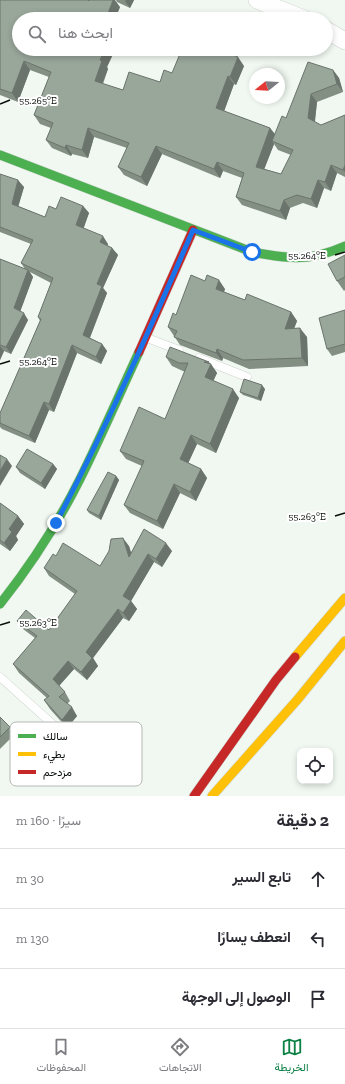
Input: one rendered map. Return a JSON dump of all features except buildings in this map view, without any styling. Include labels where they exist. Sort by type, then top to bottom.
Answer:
[{"type":"main road","points":[[0,155],[252,252],[277,257],[303,258],[327,254],[345,246]]},
{"type":"main road","points":[[0,604],[15,585],[56,523],[80,479],[146,338],[193,230]]},
{"type":"main road","points":[[194,796],[279,682],[345,598]]},
{"type":"main road","points":[[212,796],[295,696],[345,641]]},
{"type":"street","points":[[257,0],[287,12]]},
{"type":"street","points":[[333,34],[345,40]]},
{"type":"lane","points":[[146,338],[247,377]]},
{"type":"lane","points":[[0,677],[50,722]]},
{"type":"traffic: fast","points":[[0,155],[252,252],[299,258],[320,255],[345,246]]},
{"type":"traffic: fast","points":[[0,604],[22,574],[63,512],[139,352]]},
{"type":"traffic: slow","points":[[295,657],[345,598]]},
{"type":"traffic: slow","points":[[212,796],[298,699],[345,641]]},
{"type":"traffic: jam","points":[[139,352],[193,230]]},
{"type":"traffic: jam","points":[[194,796],[276,680],[295,657]]},
{"type":"route","points":[[56,523],[80,479],[146,338],[193,230],[252,252]]}]
